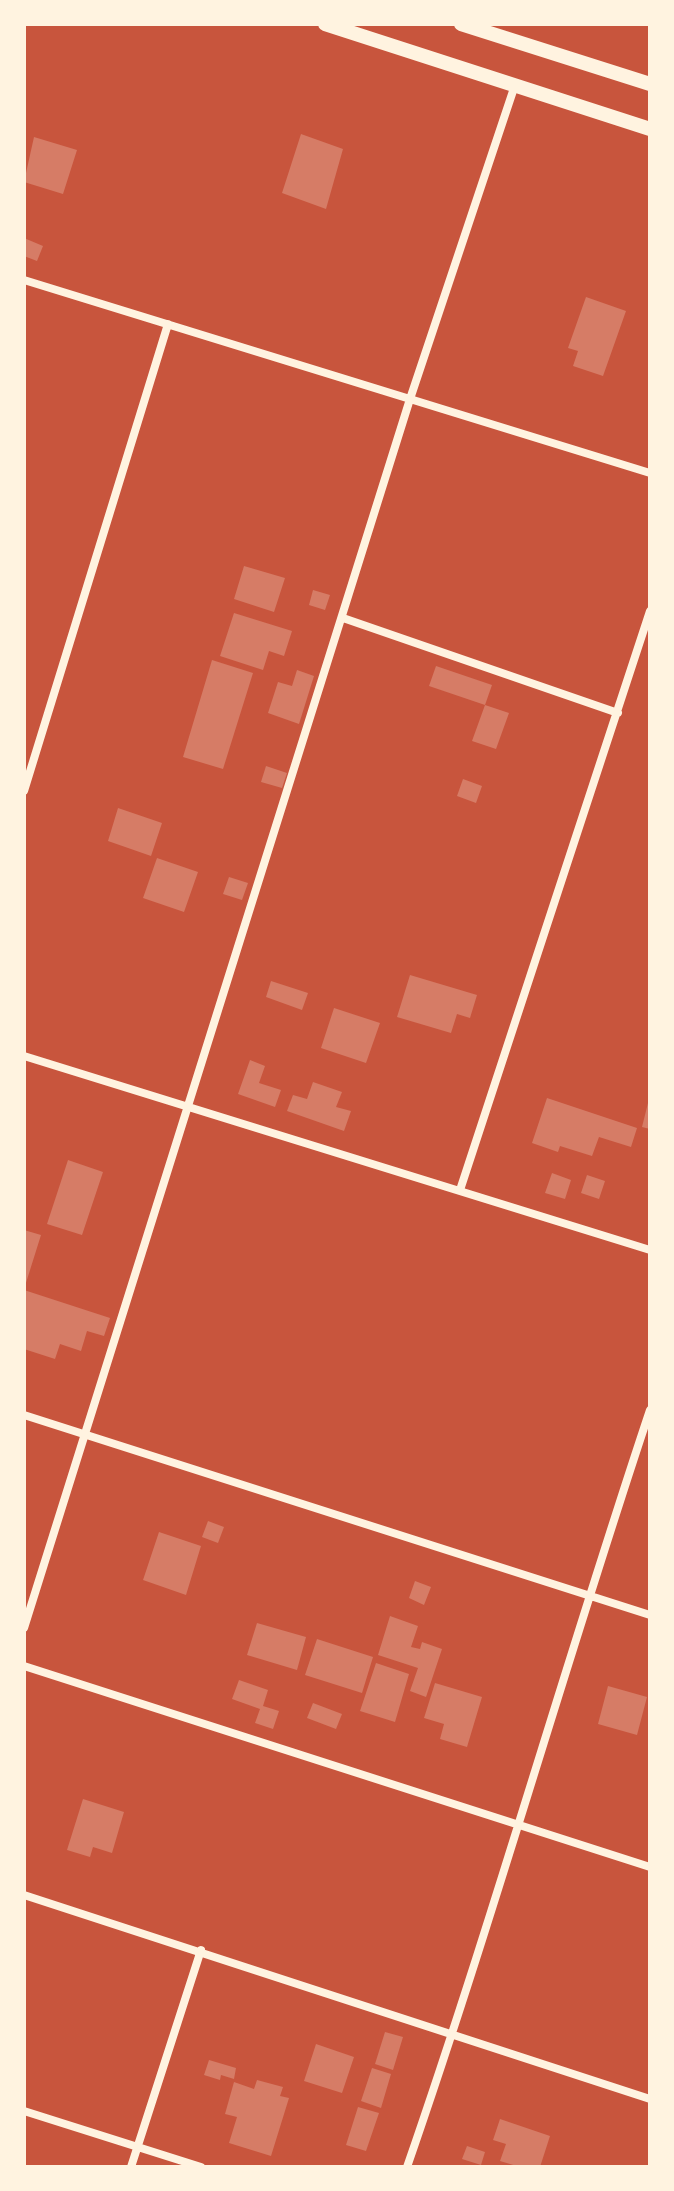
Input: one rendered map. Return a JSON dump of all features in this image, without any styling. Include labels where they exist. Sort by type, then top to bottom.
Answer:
[{"type":"street","points":[[325,24],[650,129]]},
{"type":"street","points":[[461,24],[650,84]]},
{"type":"street","points":[[24,1628],[410,399],[515,85]]},
{"type":"street","points":[[24,280],[650,473]]},
{"type":"street","points":[[24,791],[168,324]]},
{"type":"street","points":[[460,1190],[650,611]]},
{"type":"street","points":[[343,618],[618,713]]},
{"type":"street","points":[[24,1056],[650,1250]]},
{"type":"street","points":[[407,2167],[469,1987],[650,1410]]},
{"type":"street","points":[[24,1415],[650,1615]]},
{"type":"street","points":[[24,1666],[650,1867]]},
{"type":"street","points":[[24,1895],[201,1950],[650,2099]]},
{"type":"street","points":[[131,2167],[201,1950]]},
{"type":"street","points":[[24,2111],[201,2167]]},
{"type":"building","points":[[301,134],[343,149],[326,209],[282,193]]},
{"type":"building","points":[[34,137],[77,150],[63,194],[24,182]]},
{"type":"building","points":[[24,238],[43,246],[37,261],[24,256]]},
{"type":"building","points":[[586,297],[626,311],[603,376],[573,366],[578,351],[568,348]]},
{"type":"building","points":[[244,566],[285,578],[274,612],[234,599]]},
{"type":"building","points":[[313,590],[330,595],[325,610],[309,605]]},
{"type":"building","points":[[234,613],[292,631],[284,656],[269,651],[263,670],[220,656]]},
{"type":"building","points":[[212,660],[253,673],[223,769],[183,757]]},
{"type":"building","points":[[436,666],[492,685],[485,705],[429,686]]},
{"type":"building","points":[[297,670],[314,676],[299,724],[268,713],[278,682],[292,686]]},
{"type":"building","points":[[485,705],[509,713],[496,749],[472,741]]},
{"type":"building","points":[[266,766],[287,773],[282,788],[261,782]]},
{"type":"building","points":[[463,779],[482,786],[476,803],[457,796]]},
{"type":"building","points":[[118,808],[162,823],[151,856],[108,841]]},
{"type":"building","points":[[157,858],[198,872],[184,912],[143,898]]},
{"type":"building","points":[[229,877],[248,883],[242,900],[223,894]]},
{"type":"building","points":[[410,975],[477,995],[470,1018],[457,1014],[451,1033],[397,1017]]},
{"type":"building","points":[[271,981],[308,993],[302,1010],[266,997]]},
{"type":"building","points":[[334,1008],[380,1023],[366,1063],[321,1048]]},
{"type":"building","points":[[250,1060],[265,1066],[259,1083],[281,1090],[275,1107],[238,1094]]},
{"type":"building","points":[[313,1082],[342,1092],[336,1107],[351,1111],[344,1131],[287,1111],[293,1095],[307,1099]]},
{"type":"building","points":[[547,1098],[637,1128],[631,1147],[599,1137],[592,1156],[560,1146],[558,1152],[532,1143]]},
{"type":"building","points":[[650,1099],[650,1129],[642,1127]]},
{"type":"building","points":[[68,1160],[103,1172],[82,1235],[47,1224]]},
{"type":"building","points":[[552,1173],[571,1180],[565,1199],[545,1193]]},
{"type":"building","points":[[587,1175],[605,1181],[599,1199],[581,1193]]},
{"type":"building","points":[[24,1230],[41,1235],[25,1286],[24,1286]]},
{"type":"building","points":[[24,1290],[110,1318],[104,1336],[87,1331],[81,1351],[60,1344],[55,1359],[24,1349]]},
{"type":"building","points":[[208,1521],[224,1527],[218,1543],[202,1537]]},
{"type":"building","points":[[159,1532],[201,1546],[186,1595],[143,1580]]},
{"type":"building","points":[[415,1581],[431,1587],[424,1605],[409,1598]]},
{"type":"building","points":[[390,1616],[418,1626],[411,1647],[420,1649],[422,1642],[442,1649],[426,1697],[410,1691],[418,1668],[378,1655]]},
{"type":"building","points":[[257,1623],[306,1637],[297,1670],[247,1655]]},
{"type":"building","points":[[317,1639],[373,1657],[362,1693],[305,1675]]},
{"type":"building","points":[[376,1663],[409,1674],[395,1722],[360,1711]]},
{"type":"building","points":[[239,1680],[268,1690],[263,1706],[279,1711],[273,1729],[255,1723],[260,1709],[232,1699]]},
{"type":"building","points":[[435,1683],[482,1697],[467,1747],[440,1739],[444,1724],[424,1718]]},
{"type":"building","points":[[608,1686],[647,1697],[637,1735],[598,1724]]},
{"type":"building","points":[[313,1703],[342,1714],[336,1729],[307,1718]]},
{"type":"building","points":[[83,1799],[124,1812],[112,1853],[93,1847],[90,1857],[67,1850]]},
{"type":"building","points":[[385,2032],[403,2037],[393,2070],[375,2064]]},
{"type":"building","points":[[316,2044],[354,2057],[342,2093],[304,2081]]},
{"type":"building","points":[[209,2060],[236,2068],[234,2079],[221,2075],[220,2080],[204,2075]]},
{"type":"building","points":[[372,2068],[391,2074],[381,2108],[361,2101]]},
{"type":"building","points":[[257,2080],[283,2087],[280,2096],[289,2098],[271,2156],[229,2143],[237,2117],[225,2114],[234,2082],[254,2089]]},
{"type":"building","points":[[358,2107],[379,2113],[366,2151],[346,2145]]},
{"type":"building","points":[[500,2119],[550,2136],[540,2167],[520,2167],[500,2161],[506,2144],[493,2140]]},
{"type":"building","points":[[467,2146],[485,2152],[481,2165],[462,2159]]}]
